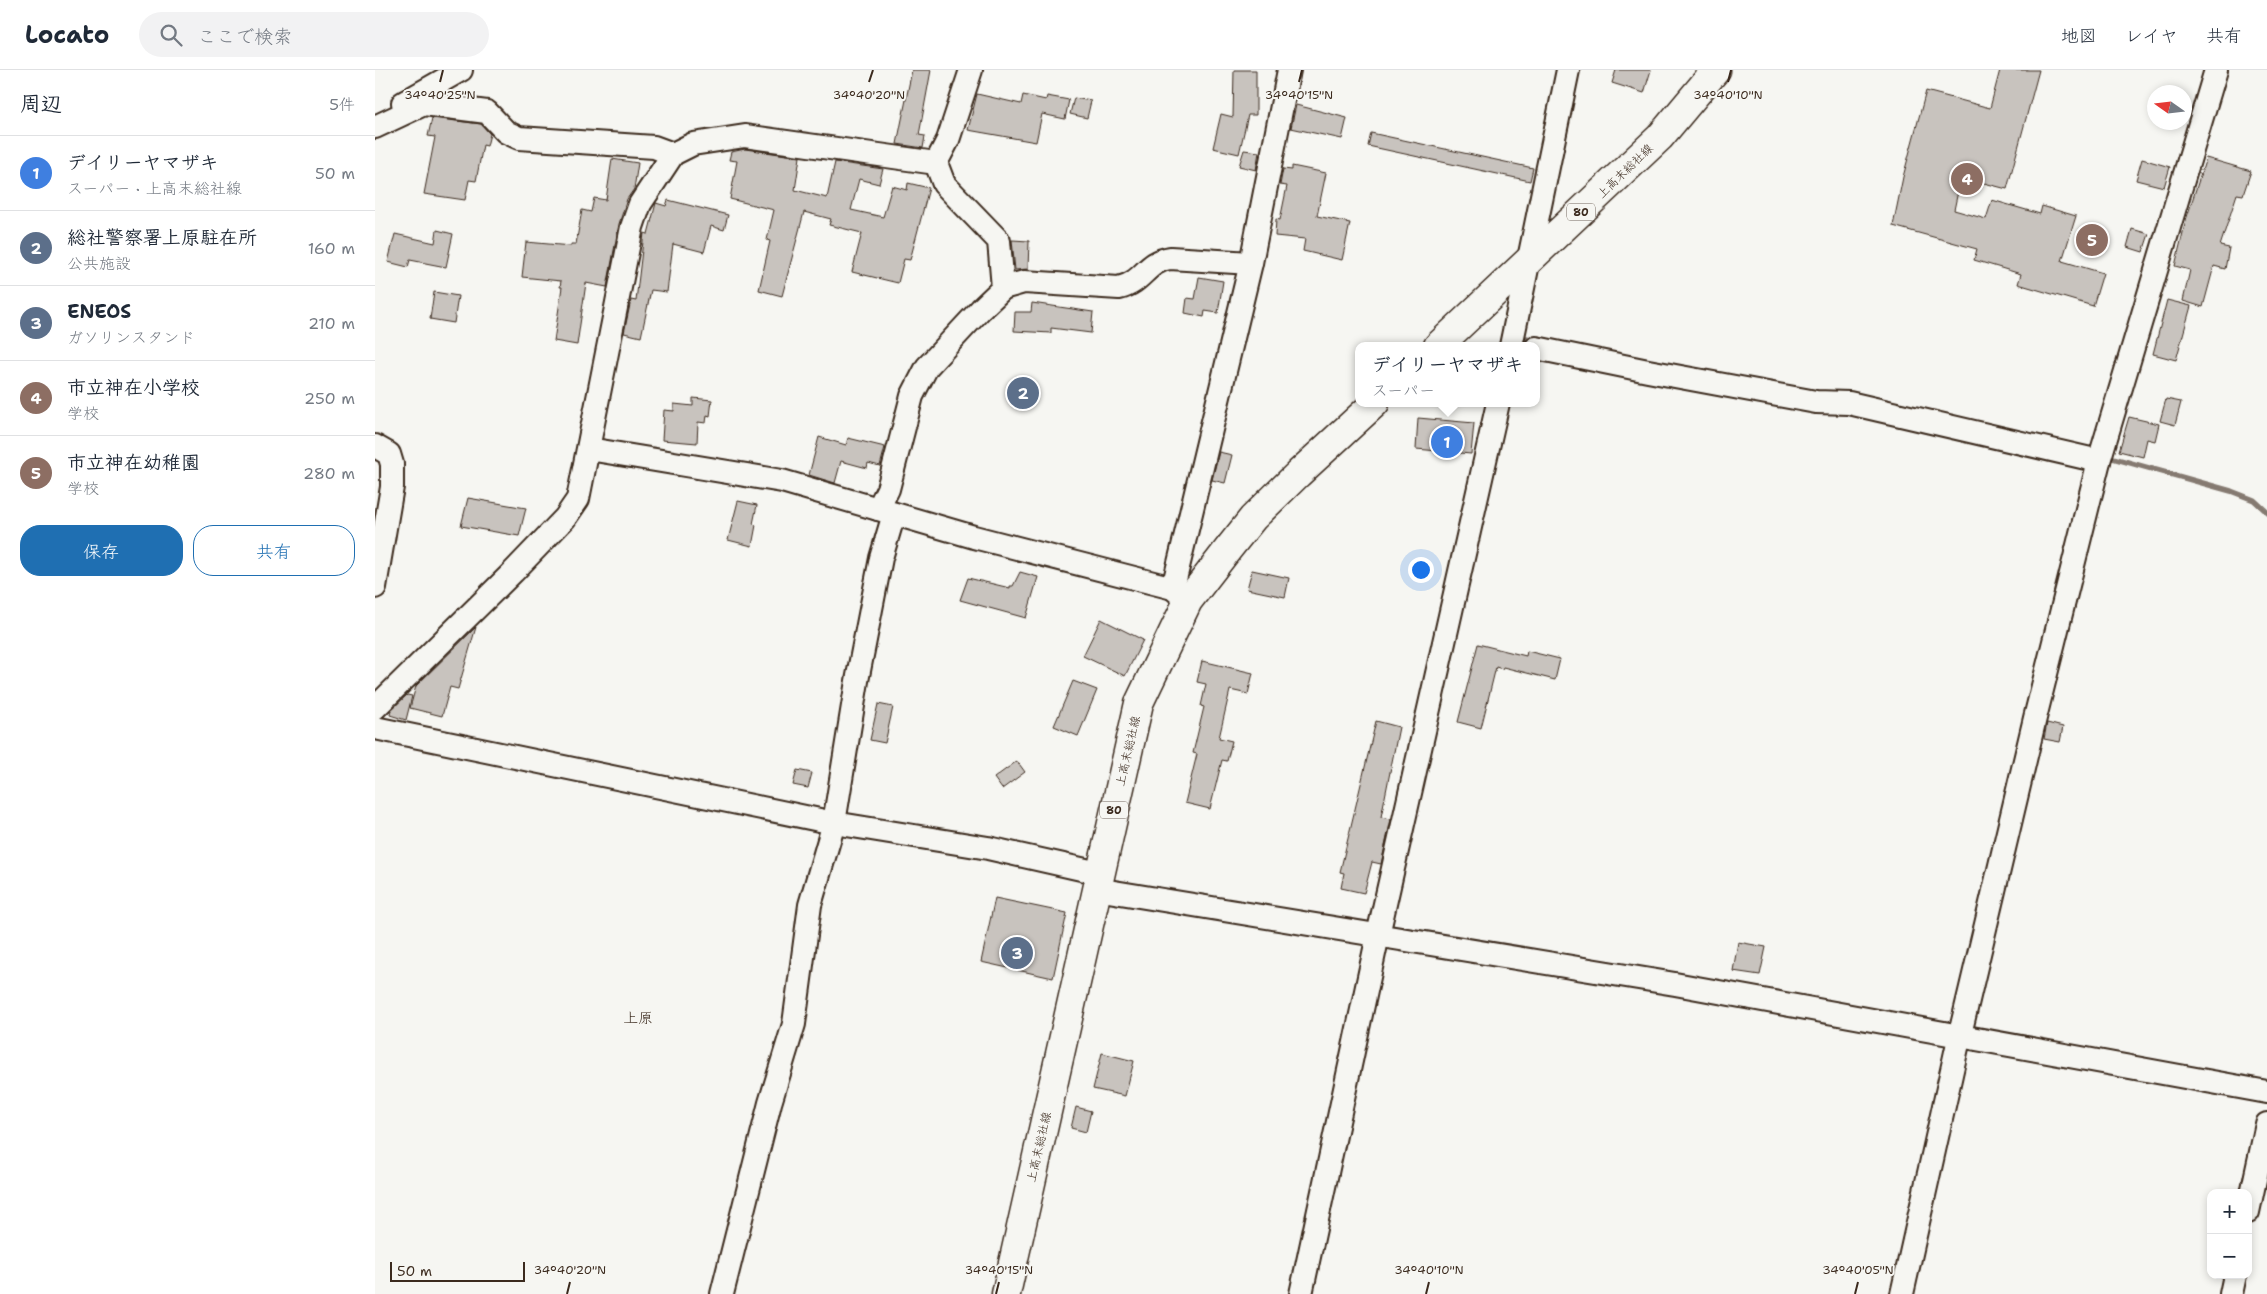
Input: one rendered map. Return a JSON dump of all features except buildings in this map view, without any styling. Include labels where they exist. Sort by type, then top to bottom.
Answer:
[{"type":"main road","name":"上高末総社線","points":[[1442,342],[1661,137],[1716,70]]},
{"type":"main road","name":"上高末総社線","points":[[1006,1294],[1097,881],[1139,703],[1180,594],[1253,518],[1371,407]]},
{"type":"street","points":[[375,119],[461,70]]},
{"type":"street","points":[[936,163],[949,140],[971,70]]},
{"type":"street","points":[[589,449],[782,480],[1180,594],[1251,263],[1289,70]]},
{"type":"street","points":[[1516,342],[1529,262],[1568,70]]},
{"type":"street","points":[[1902,1294],[1960,1034],[2035,718],[2099,461],[2216,70]]},
{"type":"street","points":[[375,127],[424,104],[487,112],[506,132],[519,138],[654,147],[673,154]]},
{"type":"street","points":[[375,708],[565,518],[578,498],[632,227],[640,204],[673,154],[693,144],[745,136],[936,163]]},
{"type":"street","points":[[936,163],[944,184],[999,241],[1003,288]]},
{"type":"street","points":[[722,1294],[770,1103],[794,1024],[810,904],[834,823],[881,558],[888,489],[912,396],[927,367],[1003,288],[1024,282],[1119,288],[1132,285],[1158,260],[1170,258],[1251,263]]},
{"type":"street","points":[[1540,349],[1648,372],[1807,401],[1849,403],[2099,461]]},
{"type":"street","points":[[1301,1294],[1378,936],[1497,407]]},
{"type":"street","points":[[375,446],[389,454],[393,476],[375,587]]},
{"type":"street","points":[[375,728],[834,823],[988,848],[1097,881],[1378,936],[1675,984],[1960,1034],[2267,1092]]},
{"type":"street","points":[[2252,1193],[2267,1124]]},
{"type":"street","points":[[2231,1294],[2234,1279]]},
{"type":"waterway","points":[[1520,334],[1520,337],[1538,340]]},
{"type":"waterway","points":[[2113,458],[2231,491],[2254,500],[2267,512]]},
{"type":"place","name":"市立神在小学校","points":[[1967,179]]},
{"type":"place","name":"市立神在幼稚園","points":[[2092,240]]},
{"type":"place","name":"総社警察署上原駐在所","points":[[1023,393]]},
{"type":"place","name":"デイリーヤマザキ","points":[[1447,442]]},
{"type":"place","name":"ENEOS","points":[[1017,953]]},
{"type":"district","name":"上原","points":[[638,1018]]}]
